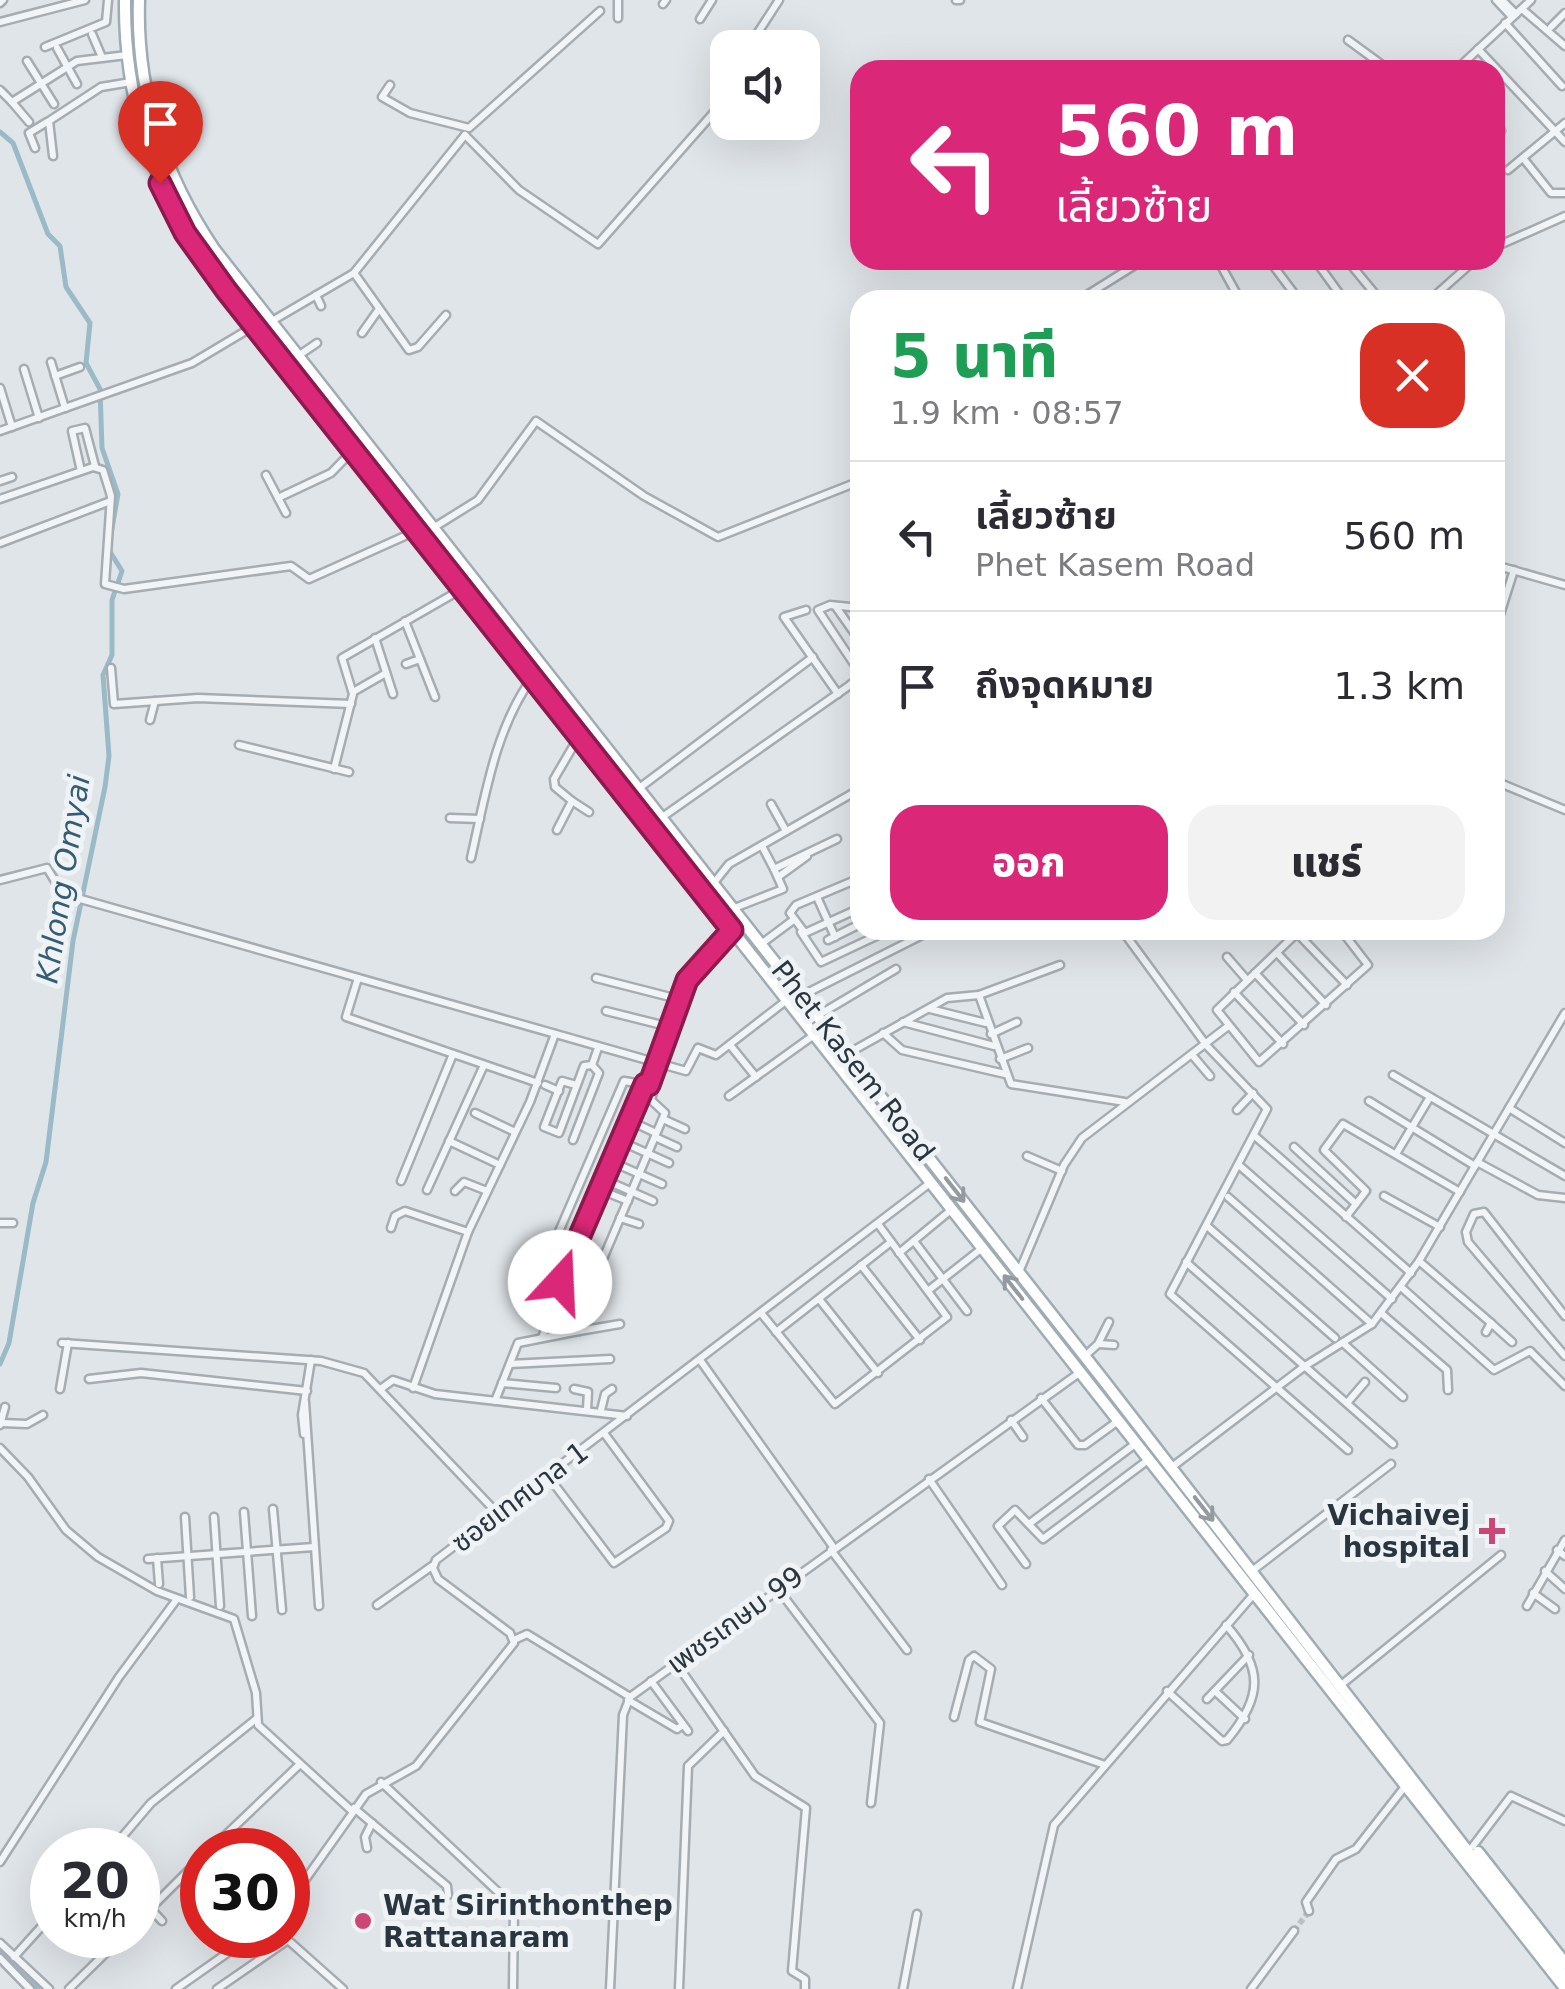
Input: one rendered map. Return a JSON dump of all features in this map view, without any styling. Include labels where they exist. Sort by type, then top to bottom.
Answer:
[{"type":"main road","name":"Phet Kasem Road","points":[[125,0],[130,82],[147,149],[173,210],[201,256],[1254,1594],[1561,1971]]},
{"type":"main road","name":"Phet Kasem Road","points":[[139,0],[146,92],[169,166],[199,227],[1098,1372],[1561,1971]]},
{"type":"main road","points":[[300,360],[354,439],[343,439]]},
{"type":"main road","points":[[378,459],[369,453],[365,457],[413,528]]},
{"type":"main road","points":[[1079,1373],[1098,1372]]},
{"type":"main road","points":[[1090,1386],[1098,1372]]},
{"type":"main road","name":"Phet Kasem Road","points":[[1376,1747],[1557,1989]]},
{"type":"main road","name":"Phet Kasem Road","points":[[1393,1753],[1473,1846],[1561,1971],[1565,1988]]},
{"type":"street","points":[[1,20],[85,0]]},
{"type":"street","points":[[46,47],[108,20],[108,0]]},
{"type":"street","points":[[618,0],[618,18]]},
{"type":"street","points":[[700,19],[712,0]]},
{"type":"street","points":[[760,30],[779,0]]},
{"type":"street","points":[[1499,0],[1562,86]]},
{"type":"street","points":[[1466,60],[1531,0]]},
{"type":"street","points":[[271,322],[354,273],[465,132],[600,11]]},
{"type":"street","points":[[1552,27],[1565,14]]},
{"type":"street","points":[[1514,16],[1565,46]]},
{"type":"street","points":[[92,34],[101,55]]},
{"type":"street","points":[[1348,40],[1375,60]]},
{"type":"street","points":[[57,48],[77,84]]},
{"type":"street","points":[[1478,48],[1489,60]]},
{"type":"street","points":[[12,102],[83,60],[127,55]]},
{"type":"street","points":[[27,61],[54,104]]},
{"type":"street","points":[[1505,77],[1565,142]]},
{"type":"street","points":[[35,148],[29,133],[101,87],[130,82]]},
{"type":"street","points":[[390,85],[382,97],[465,132],[520,190],[598,244],[710,117]]},
{"type":"street","points":[[0,90],[29,122]]},
{"type":"street","points":[[48,121],[53,156]]},
{"type":"street","points":[[1508,170],[1565,124]]},
{"type":"street","points":[[1523,158],[1551,193],[1565,193]]},
{"type":"street","points":[[1505,243],[1565,216]]},
{"type":"street","points":[[1095,290],[1127,270]]},
{"type":"street","points":[[1356,270],[1372,290]]},
{"type":"street","points":[[1441,290],[1464,270]]},
{"type":"street","points":[[354,273],[409,350],[418,347],[446,315]]},
{"type":"street","points":[[316,295],[321,306]]},
{"type":"street","points":[[362,332],[379,309]]},
{"type":"street","points":[[0,431],[192,363],[254,326]]},
{"type":"street","points":[[300,360],[317,343]]},
{"type":"street","points":[[51,362],[64,408]]},
{"type":"street","points":[[46,387],[80,367]]},
{"type":"street","points":[[24,369],[39,418]]},
{"type":"street","points":[[0,388],[12,428]]},
{"type":"street","points":[[432,528],[478,500],[533,422],[542,424],[644,496],[718,536],[850,485]]},
{"type":"street","points":[[81,471],[72,430],[85,428],[95,466],[106,477],[110,502],[104,580],[110,587],[124,589],[291,566],[305,580],[413,528]]},
{"type":"street","points":[[278,498],[331,473],[363,440]]},
{"type":"street","points":[[0,497],[95,466]]},
{"type":"street","points":[[266,476],[286,513]]},
{"type":"street","points":[[0,481],[12,477]]},
{"type":"street","points":[[0,543],[110,502]]},
{"type":"street","points":[[1505,568],[1565,585]]},
{"type":"street","points":[[1505,598],[1514,570]]},
{"type":"street","points":[[334,769],[352,692],[342,658],[462,588]]},
{"type":"street","points":[[835,606],[850,627]]},
{"type":"street","points":[[850,607],[819,608],[818,612],[850,651]]},
{"type":"street","points":[[806,610],[784,617],[838,694]]},
{"type":"street","points":[[405,621],[435,697]]},
{"type":"street","points":[[375,638],[394,694]]},
{"type":"street","points":[[638,789],[813,658]]},
{"type":"street","points":[[406,664],[420,660]]},
{"type":"street","points":[[110,668],[114,704],[231,698],[350,704]]},
{"type":"street","points":[[352,692],[387,673]]},
{"type":"street","points":[[471,858],[511,714],[532,677]]},
{"type":"street","points":[[661,818],[850,685]]},
{"type":"street","points":[[150,720],[155,701]]},
{"type":"street","points":[[579,736],[554,782],[589,812]]},
{"type":"street","points":[[239,745],[349,772]]},
{"type":"street","points":[[1505,785],[1565,810]]},
{"type":"street","points":[[713,884],[729,864],[850,795]]},
{"type":"street","points":[[557,827],[572,801]]},
{"type":"street","points":[[770,804],[786,832]]},
{"type":"street","points":[[450,818],[480,819]]},
{"type":"street","points":[[776,873],[837,839]]},
{"type":"street","points":[[732,909],[783,889],[763,848]]},
{"type":"street","points":[[0,880],[47,868],[60,892],[686,1071],[698,1048],[713,1056],[786,1000]]},
{"type":"street","points":[[850,882],[792,908],[792,921],[821,962],[868,940]]},
{"type":"street","points":[[817,897],[831,938],[850,929]]},
{"type":"street","points":[[801,932],[850,912]]},
{"type":"street","points":[[760,944],[792,921]]},
{"type":"street","points":[[558,1284],[542,1274],[624,1081],[649,1085],[678,999],[702,959],[732,930]]},
{"type":"street","points":[[802,996],[912,940]]},
{"type":"street","points":[[1129,940],[1207,1046],[1268,1110],[1171,1296],[1348,1450]]},
{"type":"street","points":[[1291,940],[1217,1010],[1259,1062],[1369,962],[1350,940]]},
{"type":"street","points":[[1306,940],[1347,985]]},
{"type":"street","points":[[1277,953],[1326,1005]]},
{"type":"street","points":[[1227,958],[1246,980]]},
{"type":"street","points":[[848,1054],[947,998],[978,995],[1060,965]]},
{"type":"street","points":[[817,1016],[896,969]]},
{"type":"street","points":[[1255,973],[1304,1025]]},
{"type":"street","points":[[358,978],[346,1016],[558,1091]]},
{"type":"street","points":[[596,978],[678,999]]},
{"type":"street","points":[[1234,992],[1283,1044]]},
{"type":"street","points":[[978,995],[1005,1074],[1014,1086],[1125,1102]]},
{"type":"street","points":[[928,1008],[987,1023]]},
{"type":"street","points":[[606,1011],[670,1027]]},
{"type":"street","points":[[1172,1468],[1330,1349],[1343,1334],[1355,1336],[1372,1324],[1419,1261],[1565,1013]]},
{"type":"street","points":[[903,1022],[995,1046]]},
{"type":"street","points":[[991,1034],[1018,1022]]},
{"type":"street","points":[[1018,1272],[1062,1171],[1082,1138],[1125,1102],[1207,1046],[1227,1026]]},
{"type":"street","points":[[883,1033],[902,1050],[1005,1074]]},
{"type":"street","points":[[414,1388],[468,1232],[541,1084],[555,1034]]},
{"type":"street","points":[[730,1096],[814,1034]]},
{"type":"street","points":[[730,1044],[756,1077]]},
{"type":"street","points":[[592,1066],[598,1048]]},
{"type":"street","points":[[1000,1060],[1028,1048]]},
{"type":"street","points":[[402,1182],[452,1054]]},
{"type":"street","points":[[1193,1056],[1210,1076]]},
{"type":"street","points":[[579,1331],[582,1308],[663,1119],[665,1110],[651,1100],[657,1062]]},
{"type":"street","points":[[428,1190],[484,1065]]},
{"type":"street","points":[[573,1140],[599,1073],[592,1066],[584,1066],[557,1134],[544,1126],[564,1079],[576,1085]]},
{"type":"street","points":[[1393,1075],[1565,1176]]},
{"type":"street","points":[[542,1338],[558,1284],[645,1084]]},
{"type":"street","points":[[1238,1110],[1253,1093]]},
{"type":"street","points":[[1396,1154],[1430,1097]]},
{"type":"street","points":[[1369,1101],[1476,1164],[1538,1195],[1565,1198]]},
{"type":"street","points":[[1510,1108],[1565,1143]]},
{"type":"street","points":[[475,1113],[515,1132]]},
{"type":"street","points":[[663,1119],[684,1129]]},
{"type":"street","points":[[1346,1217],[1366,1190],[1324,1150],[1339,1127],[1347,1124],[1460,1192]]},
{"type":"street","points":[[639,1125],[678,1147]]},
{"type":"street","points":[[1256,1136],[1411,1273]]},
{"type":"street","points":[[450,1141],[500,1165]]},
{"type":"street","points":[[629,1146],[669,1163]]},
{"type":"street","points":[[1294,1147],[1356,1204]]},
{"type":"street","points":[[1290,1167],[1302,1154]]},
{"type":"street","points":[[1027,1156],[1062,1171]]},
{"type":"street","points":[[619,1165],[662,1184]]},
{"type":"street","points":[[1240,1166],[1392,1300]]},
{"type":"street","points":[[1314,1188],[1324,1175]]},
{"type":"street","points":[[456,1191],[464,1182],[487,1191]]},
{"type":"street","points":[[612,1182],[653,1201]]},
{"type":"street","name":"ซอยเทศบาล 1","points":[[514,1640],[438,1579],[433,1565],[931,1182]]},
{"type":"street","points":[[1331,1203],[1341,1191]]},
{"type":"street","points":[[608,1193],[628,1201]]},
{"type":"street","points":[[1384,1196],[1440,1226]]},
{"type":"street","points":[[1228,1197],[1372,1324]]},
{"type":"street","points":[[900,1253],[952,1209]]},
{"type":"street","points":[[391,1228],[395,1216],[405,1211],[468,1232]]},
{"type":"street","points":[[1564,1352],[1468,1242],[1466,1232],[1474,1214],[1484,1212],[1565,1316]]},
{"type":"street","points":[[620,1218],[639,1224]]},
{"type":"street","points":[[0,1223],[13,1223]]},
{"type":"street","points":[[761,1314],[835,1404],[878,1373],[948,1317],[878,1224]]},
{"type":"street","points":[[1207,1226],[1402,1397]]},
{"type":"street","points":[[914,1241],[967,1311]]},
{"type":"street","points":[[776,1332],[891,1242]]},
{"type":"street","points":[[929,1290],[982,1248]]},
{"type":"street","points":[[1419,1261],[1512,1342]]},
{"type":"street","points":[[1186,1262],[1393,1444]]},
{"type":"street","points":[[862,1266],[920,1340]]},
{"type":"street","points":[[1401,1287],[1497,1371],[1530,1352],[1565,1386]]},
{"type":"street","points":[[819,1298],[878,1373]]},
{"type":"street","points":[[1381,1312],[1447,1370],[1448,1390]]},
{"type":"street","points":[[1084,1356],[1098,1344],[1109,1322]]},
{"type":"street","points":[[1486,1332],[1491,1322]]},
{"type":"street","points":[[495,1400],[518,1343],[620,1324]]},
{"type":"street","points":[[60,1389],[65,1343],[311,1360],[351,1368],[382,1388],[498,1514]]},
{"type":"street","points":[[1098,1344],[1114,1345]]},
{"type":"street","points":[[510,1364],[610,1358]]},
{"type":"street","points":[[311,1360],[305,1402],[319,1606]]},
{"type":"street","points":[[700,1360],[907,1650]]},
{"type":"street","name":"เพชรเกษม 99","points":[[629,1698],[1079,1373]]},
{"type":"street","points":[[89,1379],[141,1374],[307,1390]]},
{"type":"street","points":[[382,1388],[393,1380],[414,1388],[628,1416]]},
{"type":"street","points":[[1347,1403],[1365,1382]]},
{"type":"street","points":[[502,1383],[556,1388]]},
{"type":"street","points":[[574,1389],[588,1392],[587,1409]]},
{"type":"street","points":[[601,1410],[605,1394],[612,1390]]},
{"type":"street","points":[[1041,1398],[1078,1445],[1086,1445],[1118,1421]]},
{"type":"street","points":[[5,1407],[1,1424],[28,1424],[43,1414]]},
{"type":"street","points":[[1010,1420],[1023,1437]]},
{"type":"street","points":[[548,1476],[614,1563],[666,1528],[669,1521],[604,1433]]},
{"type":"street","points":[[1029,1524],[1136,1443]]},
{"type":"street","points":[[0,1448],[86,1548],[137,1581],[176,1599],[228,1614],[238,1623],[256,1693],[256,1718],[265,1734],[447,1886],[448,1895]]},
{"type":"street","points":[[1026,1564],[998,1526],[1016,1510],[1043,1539],[1150,1460]]},
{"type":"street","points":[[1252,1572],[1391,1464]]},
{"type":"street","points":[[929,1479],[1002,1585]]},
{"type":"street","points":[[273,1509],[282,1610]]},
{"type":"street","points":[[244,1512],[252,1616]]},
{"type":"street","points":[[184,1517],[190,1597]]},
{"type":"street","points":[[214,1517],[220,1606]]},
{"type":"street","points":[[1527,1606],[1565,1540]]},
{"type":"street","points":[[159,1584],[153,1558],[314,1547]]},
{"type":"street","points":[[1557,1550],[1565,1556]]},
{"type":"street","points":[[1341,1685],[1501,1555]]},
{"type":"street","points":[[377,1605],[433,1565]]},
{"type":"street","points":[[1545,1571],[1565,1589]]},
{"type":"street","points":[[778,1589],[880,1724],[871,1803]]},
{"type":"street","points":[[1533,1593],[1555,1609]]},
{"type":"street","points":[[1017,1989],[1050,1834],[1105,1764],[1254,1594]]},
{"type":"street","points":[[0,1862],[110,1690],[176,1599]]},
{"type":"street","points":[[1168,1690],[1222,1741],[1245,1719],[1253,1700],[1249,1655],[1226,1625]]},
{"type":"street","points":[[310,1872],[353,1809],[381,1782],[416,1766],[514,1640],[527,1634],[677,1728],[686,1728],[651,1681]]},
{"type":"street","points":[[1208,1698],[1249,1655]]},
{"type":"street","points":[[954,1718],[969,1660],[974,1656],[991,1668],[980,1722],[1105,1764]]},
{"type":"street","points":[[676,1663],[760,1780],[806,1808],[792,1971],[805,1979],[805,1989]]},
{"type":"street","points":[[1215,1691],[1245,1719]]},
{"type":"street","points":[[610,1989],[622,1731],[629,1698]]},
{"type":"street","points":[[129,1828],[150,1803],[256,1718]]},
{"type":"street","points":[[679,1989],[688,1766],[724,1731]]},
{"type":"street","points":[[233,1828],[300,1764]]},
{"type":"street","points":[[381,1782],[514,1907],[513,1989]]},
{"type":"street","points":[[1308,1911],[1306,1902],[1336,1859],[1356,1849],[1403,1788]]},
{"type":"street","points":[[1473,1846],[1511,1796],[1565,1821]]},
{"type":"street","points":[[368,1848],[365,1837],[372,1822]]},
{"type":"street","points":[[160,1898],[180,1879]]},
{"type":"street","points":[[903,1989],[917,1914]]},
{"type":"street","points":[[1251,1989],[1294,1931]]},
{"type":"street","points":[[14,1958],[30,1940]]},
{"type":"street","points":[[0,1942],[49,1989]]},
{"type":"street","points":[[0,1958],[30,1989]]},
{"type":"street","points":[[69,1989],[101,1958]]},
{"type":"street","points":[[176,1989],[220,1958]]},
{"type":"street","points":[[217,1989],[261,1958]]},
{"type":"street","points":[[308,1958],[342,1989]]},
{"type":"waterway","name":"Khlong Omyai","points":[[0,132],[13,143],[48,234],[60,246],[66,287],[90,323],[86,363],[100,389],[102,448],[118,494],[111,534]]},
{"type":"waterway","name":"Khlong Omyai","points":[[0,1364],[9,1343],[33,1203],[46,1162],[73,941],[105,787],[109,756],[103,675],[112,655],[112,600],[122,571],[109,550]]},
{"type":"waterway","points":[[0,1950],[38,1989]]},
{"type":"tunnel","points":[[1294,1931],[1309,1911]]},
{"type":"place","name":"Vichaivej hospital","points":[[1492,1531]]},
{"type":"place","name":"Wat Sirinthonthep Rattanaram","points":[[363,1921]]},
{"type":"route","points":[[160,183],[185,233],[226,290],[732,930],[687,980],[649,1085],[645,1084],[558,1278],[560,1282]]}]
